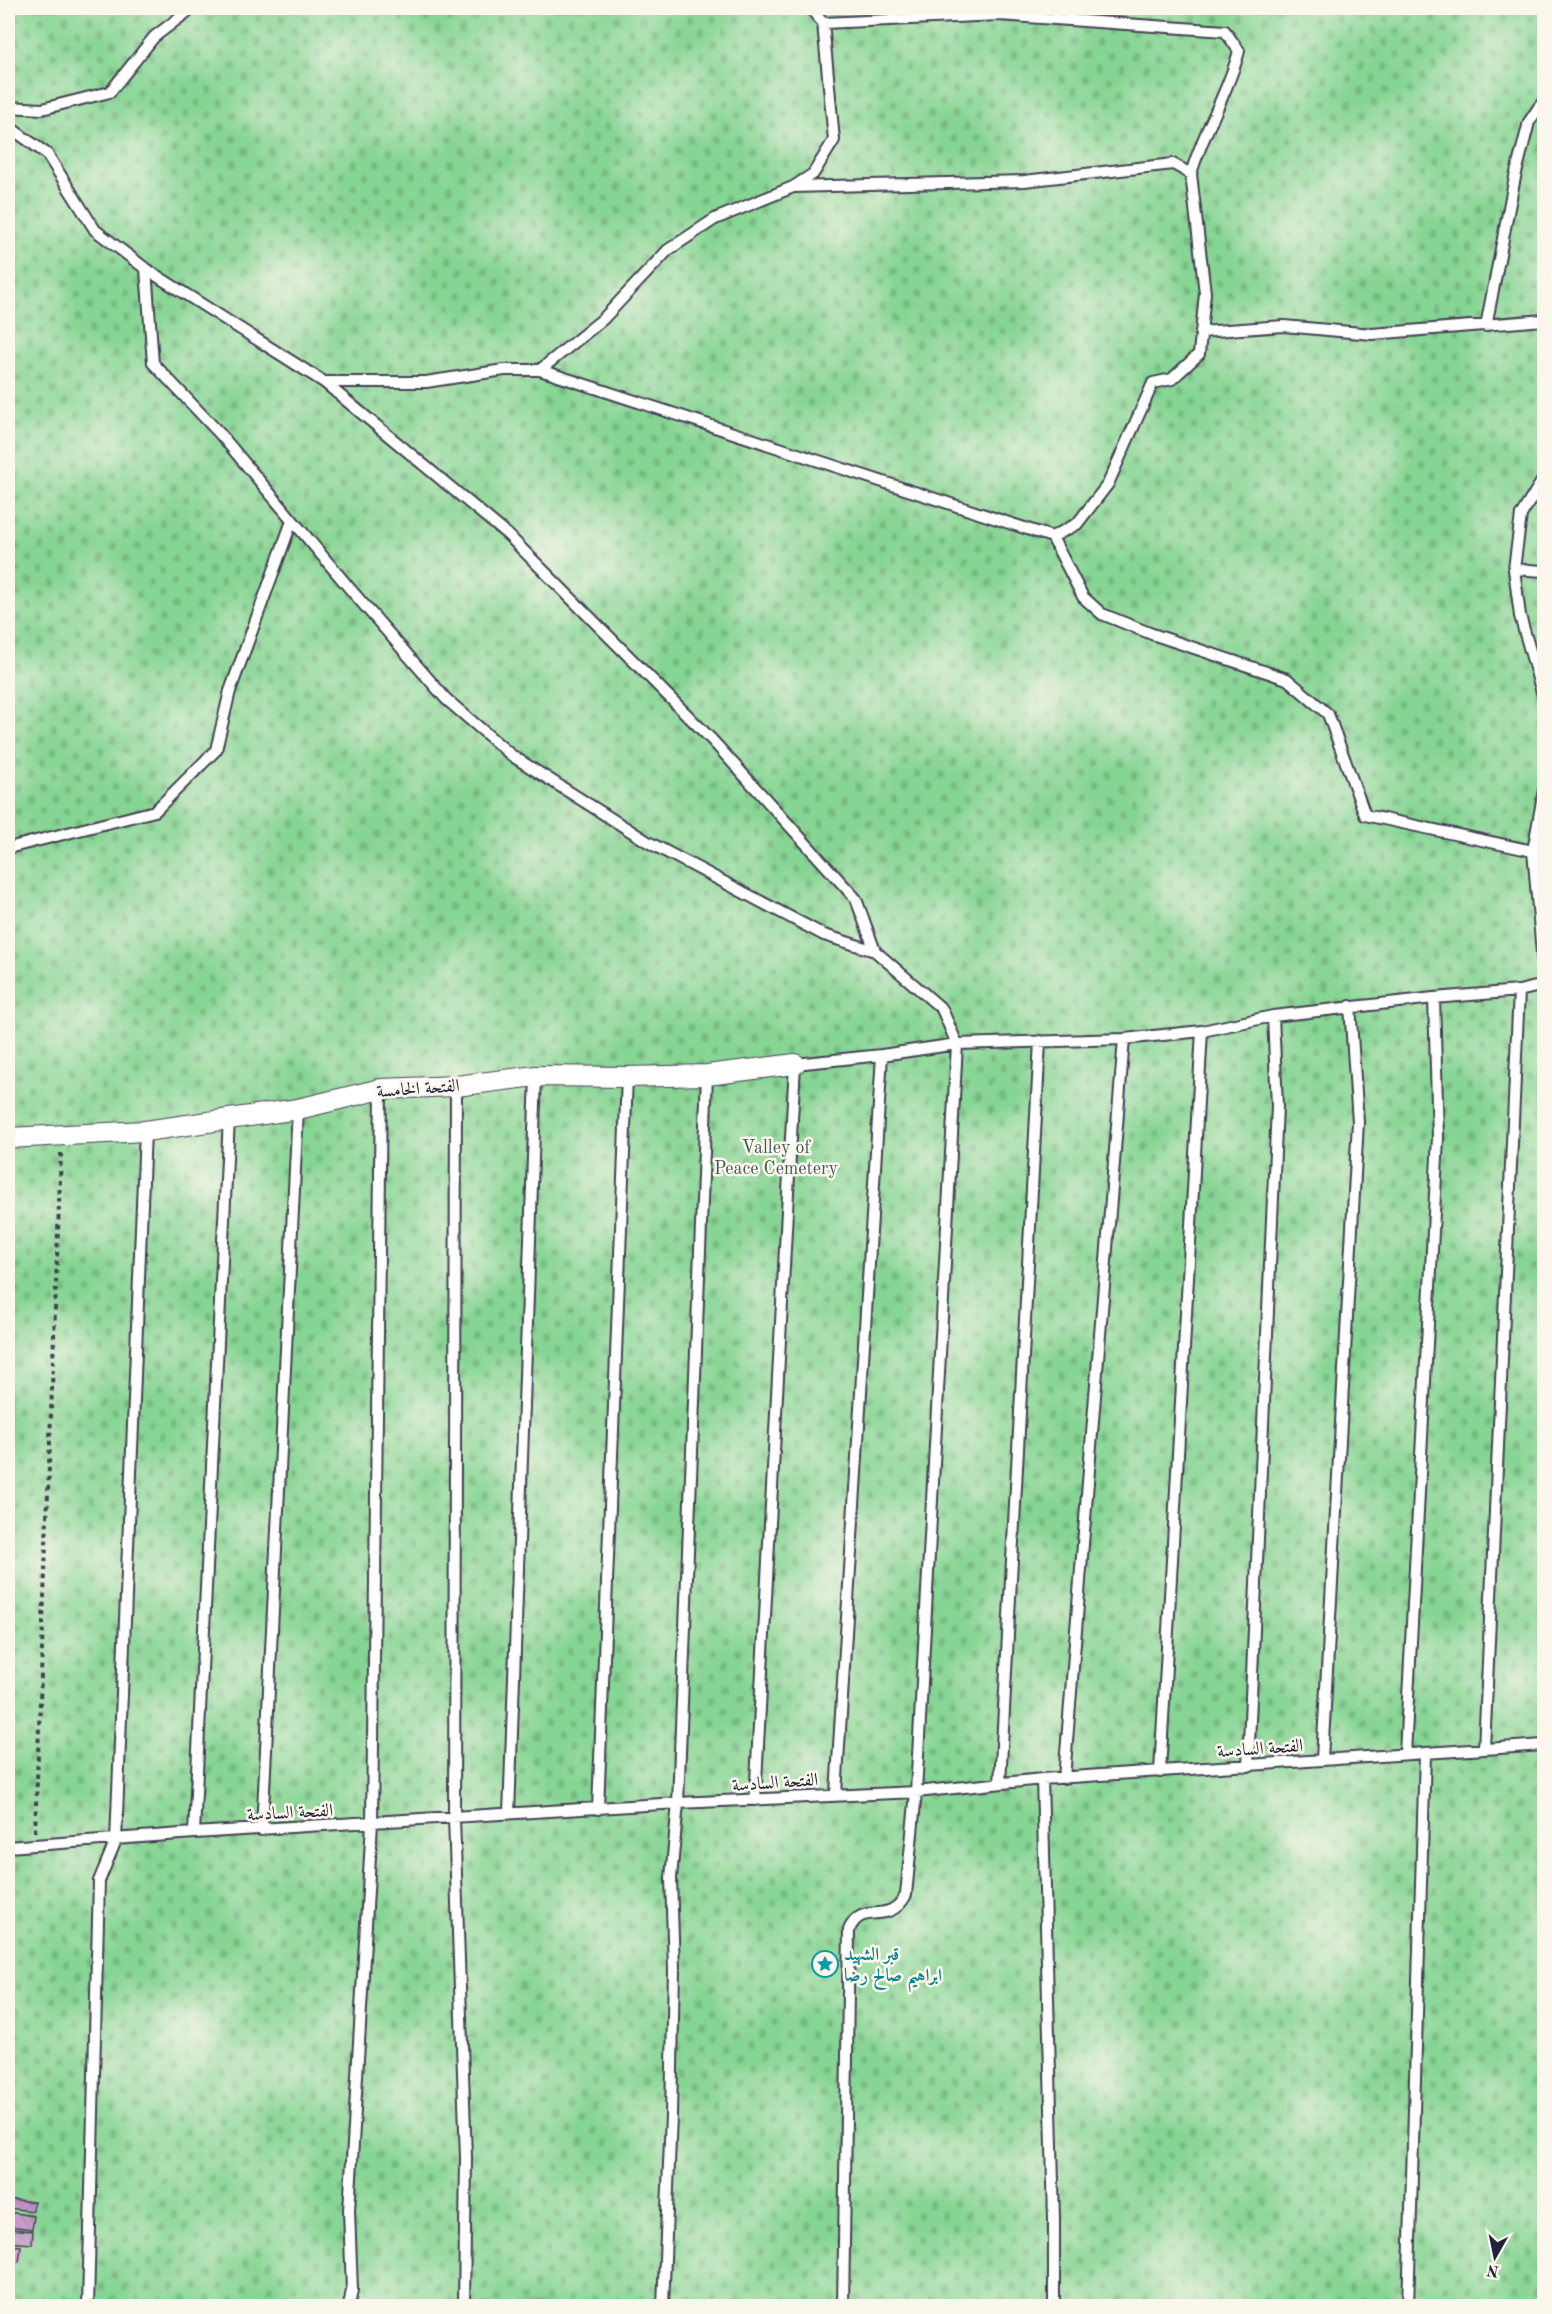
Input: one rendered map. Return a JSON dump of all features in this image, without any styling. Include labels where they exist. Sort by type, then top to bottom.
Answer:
[{"type":"street","name":"الفتحة الخامسة","points":[[8,1138],[145,1131],[298,1109],[381,1089],[456,1086],[536,1076],[707,1075],[795,1064]]},
{"type":"lane","points":[[8,107],[42,109],[110,92],[154,36],[192,8]]},
{"type":"lane","points":[[540,370],[603,319],[668,250],[715,219],[793,188],[813,174],[834,140],[823,23],[810,8]]},
{"type":"lane","points":[[823,23],[999,15],[1225,31],[1239,51],[1233,75],[1197,153],[1191,174],[1205,293],[1199,354],[1172,379],[1153,383],[1108,484],[1077,524],[1052,537]]},
{"type":"lane","points":[[1486,326],[1515,177],[1529,122],[1545,102]]},
{"type":"lane","points":[[8,126],[47,154],[95,230],[146,269],[324,382],[508,535],[712,740],[856,899],[875,951]]},
{"type":"lane","points":[[793,188],[1024,181],[1173,164],[1191,174]]},
{"type":"lane","points":[[146,269],[153,363],[221,435],[446,699],[512,755],[648,842],[824,935],[875,951],[942,1009],[957,1044],[916,1792],[906,1895],[900,1906],[890,1912],[860,1916],[852,1921],[849,1930],[843,2307]]},
{"type":"lane","points":[[1201,332],[1284,326],[1372,334],[1545,320]]},
{"type":"lane","points":[[324,382],[426,382],[504,370],[540,370],[1052,537],[1083,597],[1102,614],[1152,634],[1287,680],[1328,714],[1365,815],[1533,851]]},
{"type":"lane","points":[[1545,478],[1521,515],[1514,569],[1520,616],[1545,699]]},
{"type":"lane","points":[[8,848],[155,811],[216,750],[230,691],[292,520]]},
{"type":"lane","points":[[1514,569],[1545,571]]},
{"type":"lane","points":[[1545,790],[1533,851],[1545,976]]},
{"type":"lane","points":[[755,1800],[795,1064],[957,1044],[1124,1039],[1202,1031],[1273,1016],[1350,1006],[1519,992],[1545,985]]},
{"type":"lane","points":[[1484,1749],[1519,992]]},
{"type":"lane","points":[[1405,1754],[1437,1138],[1434,998]]},
{"type":"lane","points":[[1322,1760],[1358,1122],[1350,1006]]},
{"type":"lane","points":[[1248,1766],[1277,1106],[1273,1016]]},
{"type":"lane","points":[[1160,1772],[1202,1031]]},
{"type":"lane","points":[[1064,1778],[1124,1039]]},
{"type":"lane","points":[[1000,1783],[1040,1041]]},
{"type":"lane","points":[[836,1794],[882,1055]]},
{"type":"lane","points":[[663,2307],[674,1969],[671,1878],[678,1803],[707,1075]]},
{"type":"lane","points":[[509,1814],[536,1076]]},
{"type":"lane","points":[[598,1809],[627,1077]]},
{"type":"lane","points":[[456,1086],[454,1818],[466,2158],[464,2307]]},
{"type":"lane","points":[[349,2307],[351,2290],[349,2211],[372,1823],[381,1089]]},
{"type":"lane","points":[[262,1830],[298,1109]]},
{"type":"lane","points":[[194,1833],[229,1118]]},
{"type":"lane","points":[[88,2307],[99,1881],[116,1839],[145,1131]]},
{"type":"lane","name":"الفتحة السادسة","points":[[8,1847],[678,1803],[916,1792],[1042,1779],[1545,1745]]},
{"type":"lane","points":[[1408,2307],[1425,1754]]},
{"type":"lane","points":[[1042,1779],[1054,2219],[1054,2307]]},
{"type":"path","points":[[34,1845],[61,1135]]},
{"type":"green space","name":"Valley of Peace Cemetery","points":[[8,8],[1544,8],[1544,2306],[8,2306]]},
{"type":"building","points":[[8,2199],[34,2202],[33,2211],[8,2208]]},
{"type":"building","points":[[8,2212],[34,2216],[32,2229],[8,2226]]},
{"type":"building","points":[[8,2229],[33,2231],[32,2244],[8,2242]]},
{"type":"building","points":[[8,2245],[21,2246],[19,2262],[8,2261]]},
{"type":"place","name":"قبر الشهيد ابراهيم صالح رضا","points":[[825,1964]]}]
